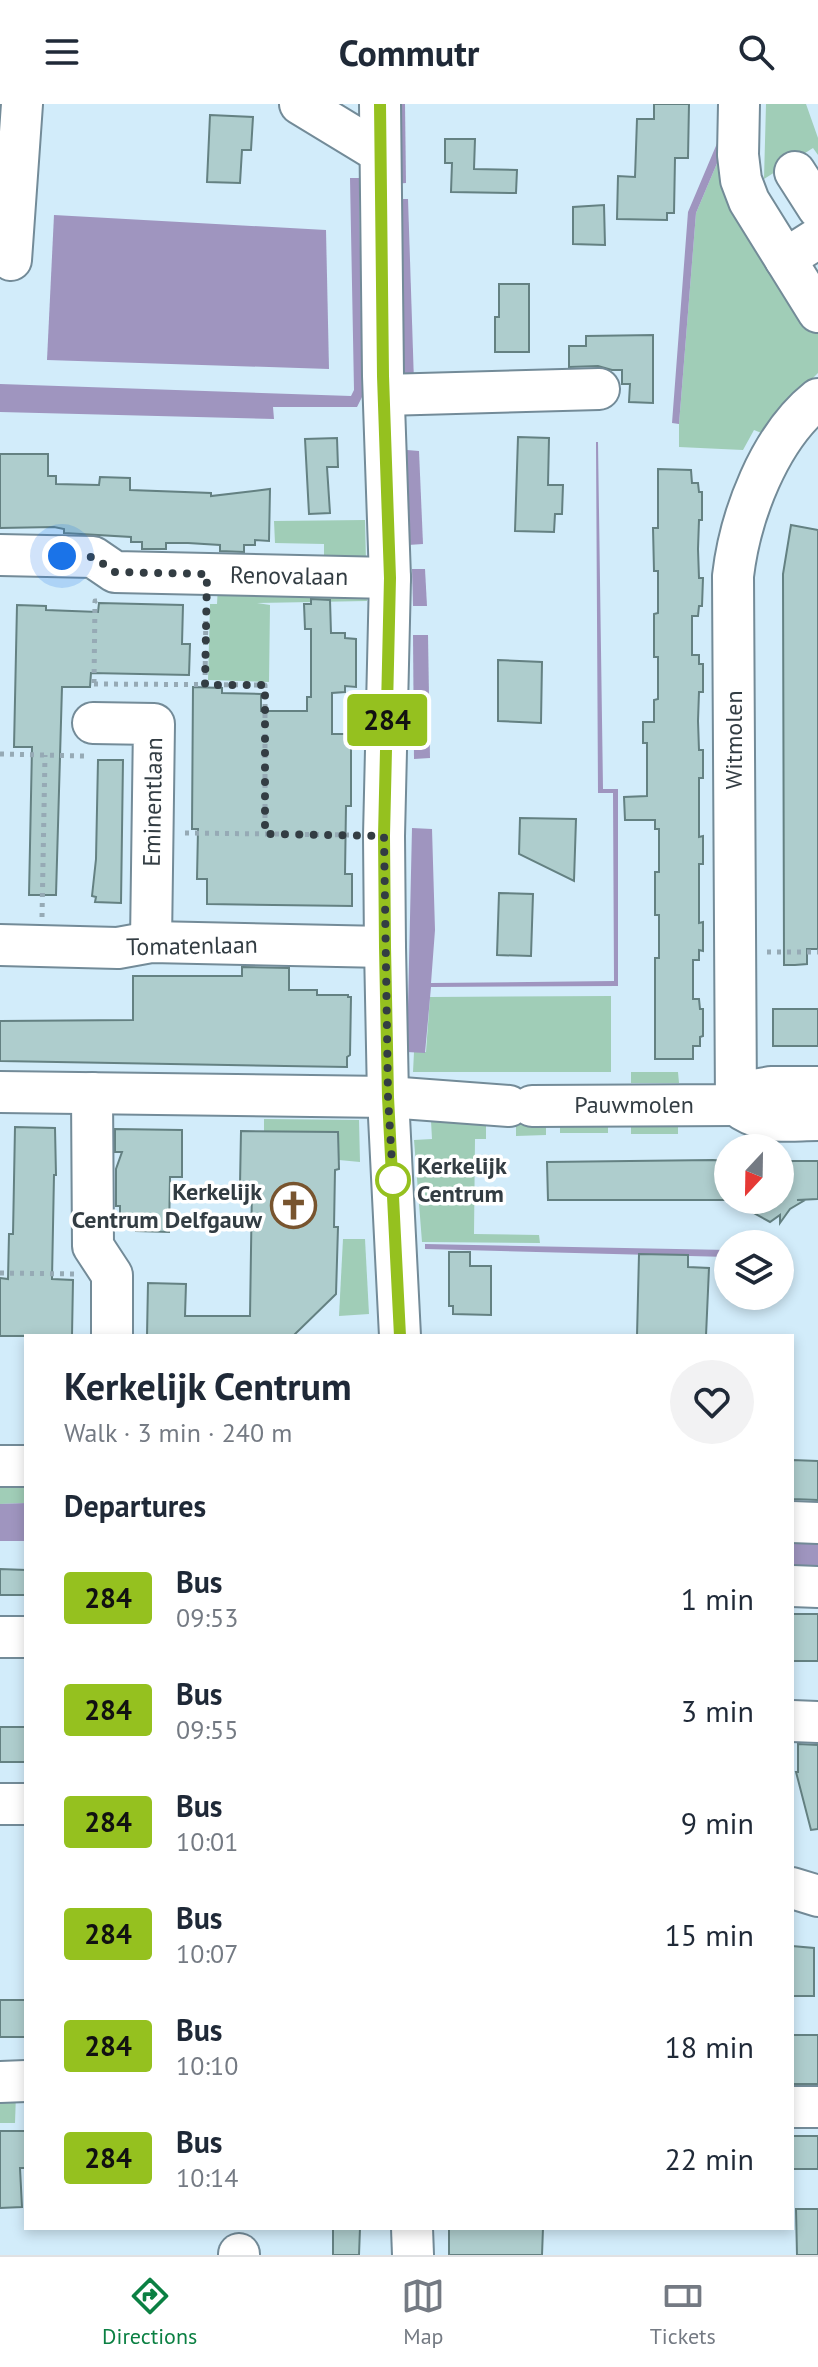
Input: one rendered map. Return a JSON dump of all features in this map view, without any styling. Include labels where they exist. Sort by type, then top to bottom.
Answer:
[{"type":"street","points":[[11,260],[22,104]]},
{"type":"street","points":[[300,104],[379,152]]},
{"type":"street","points":[[380,104],[390,578],[384,836],[385,947],[388,1097],[400,1334]]},
{"type":"street","points":[[739,104],[741,180],[749,201],[818,312]]},
{"type":"street","points":[[795,172],[818,208]]},
{"type":"street","points":[[785,259],[818,238]]},
{"type":"street","points":[[384,395],[599,389]]},
{"type":"street","name":"Witmolen","points":[[736,1105],[733,576],[744,519],[762,475],[787,433],[818,399]]},
{"type":"street","name":"Renovalaan","points":[[0,555],[93,557],[115,572],[390,578]]},
{"type":"street","name":"Eminentlaan","points":[[93,723],[154,724],[151,942]]},
{"type":"street","name":"Tomatenlaan","points":[[0,945],[118,948],[151,942],[385,947]]},
{"type":"street","name":"Pauwmolen","points":[[736,1105],[754,1090],[818,1087]]},
{"type":"street","name":"Pauwmolen","points":[[0,1092],[388,1097],[520,1106],[736,1105],[750,1116],[772,1120],[818,1120]]},
{"type":"street","points":[[92,1093],[93,1246],[112,1275],[112,1334]]},
{"type":"street","points":[[0,1466],[24,1466]]},
{"type":"street","points":[[794,1522],[818,1523]]},
{"type":"street","points":[[794,1586],[818,1587]]},
{"type":"street","points":[[0,1637],[24,1637]]},
{"type":"street","points":[[794,1721],[818,1722]]},
{"type":"street","points":[[0,1804],[24,1804]]},
{"type":"street","points":[[794,1889],[818,1896]]},
{"type":"street","points":[[0,2082],[24,2081]]},
{"type":"street","points":[[794,2107],[818,2107]]},
{"type":"street","points":[[412,2230],[413,2255]]},
{"type":"path","points":[[205,685],[207,574]]},
{"type":"path","points":[[0,754],[92,756],[95,601],[107,602]]},
{"type":"path","points":[[94,684],[265,685],[265,834]]},
{"type":"path","points":[[41,946],[45,755]]},
{"type":"path","points":[[152,832],[384,836]]},
{"type":"path","points":[[736,952],[818,952]]},
{"type":"path","points":[[0,1273],[112,1275]]},
{"type":"green space","points":[[766,104],[806,104],[818,138],[818,155],[813,148],[764,179]]},
{"type":"green space","points":[[726,142],[818,326],[818,373],[764,434],[754,430],[743,450],[679,447],[696,213]]},
{"type":"green space","points":[[365,520],[366,562],[324,563],[324,544],[275,543],[274,521]]},
{"type":"green space","points":[[218,585],[366,591],[367,601],[257,603],[270,605],[269,682],[208,680],[210,604],[217,604]]},
{"type":"green space","points":[[611,996],[611,1072],[413,1072],[414,1052],[426,1052],[430,997]]},
{"type":"green space","points":[[631,1072],[678,1072],[679,1083],[631,1083]]},
{"type":"green space","points":[[546,1113],[546,1135],[516,1136],[516,1114]]},
{"type":"green space","points":[[264,1119],[359,1120],[360,1162],[339,1160],[338,1132],[264,1131]]},
{"type":"green space","points":[[431,1121],[486,1122],[486,1139],[475,1139],[474,1234],[539,1235],[540,1243],[422,1242],[414,1140],[432,1139]]},
{"type":"green space","points":[[608,1121],[608,1133],[560,1133],[560,1122]]},
{"type":"green space","points":[[631,1123],[678,1123],[678,1134],[631,1134]]},
{"type":"green space","points":[[343,1239],[365,1239],[369,1314],[339,1316]]},
{"type":"green space","points":[[0,1473],[24,1474],[24,1503],[0,1504]]},
{"type":"green space","points":[[0,2093],[16,2094],[15,2123],[0,2123]]},
{"type":"shaded area","points":[[392,104],[405,104],[406,183],[394,184]]},
{"type":"shaded area","points":[[721,134],[726,142],[696,213],[679,424],[672,423],[688,212]]},
{"type":"shaded area","points":[[350,178],[359,178],[362,397],[357,407],[273,407],[274,419],[0,412],[0,384],[351,396],[354,390]]},
{"type":"shaded area","points":[[397,199],[408,199],[414,382],[403,382]]},
{"type":"shaded area","points":[[54,215],[326,230],[329,369],[47,360]]},
{"type":"shaded area","points":[[596,442],[603,789],[618,789],[618,986],[431,987],[425,1053],[407,1052],[412,828],[432,829],[435,930],[431,983],[614,981],[613,793],[598,793]]},
{"type":"shaded area","points":[[407,450],[419,451],[423,544],[408,545]]},
{"type":"shaded area","points":[[412,569],[425,569],[427,606],[413,606]]},
{"type":"shaded area","points":[[413,635],[428,635],[430,758],[414,759]]},
{"type":"shaded area","points":[[425,1244],[714,1250],[714,1257],[425,1249]]},
{"type":"shaded area","points":[[24,1503],[24,1541],[0,1541],[0,1504]]},
{"type":"shaded area","points":[[794,1537],[818,1537],[818,1571],[794,1570]]},
{"type":"building","points":[[654,104],[689,104],[688,158],[675,158],[674,213],[667,213],[667,220],[617,219],[618,176],[635,177],[637,119],[654,119]]},
{"type":"building","points":[[210,115],[253,117],[251,150],[242,150],[240,183],[207,182]]},
{"type":"building","points":[[445,139],[475,139],[474,169],[517,170],[516,193],[451,192],[452,163],[445,163]]},
{"type":"building","points":[[604,205],[605,245],[573,244],[573,207]]},
{"type":"building","points":[[499,284],[529,284],[529,352],[495,352]]},
{"type":"building","points":[[653,335],[653,403],[629,402],[630,384],[622,384],[622,370],[598,366],[569,367],[569,346],[586,346],[586,336]]},
{"type":"building","points":[[518,437],[549,438],[548,485],[563,485],[562,514],[555,514],[554,532],[515,531]]},
{"type":"building","points":[[337,438],[338,467],[327,467],[330,513],[309,514],[305,439]]},
{"type":"building","points":[[0,454],[48,454],[48,476],[56,476],[56,484],[99,485],[100,477],[130,478],[130,490],[211,493],[211,496],[270,489],[269,541],[255,540],[255,545],[244,545],[244,552],[220,551],[220,545],[188,543],[166,543],[166,549],[142,549],[142,542],[131,542],[131,537],[64,533],[64,529],[54,527],[0,528]]},
{"type":"building","points":[[658,469],[691,470],[692,483],[698,483],[699,492],[702,492],[698,549],[699,578],[703,578],[702,606],[699,606],[698,616],[692,616],[692,655],[699,655],[699,664],[703,664],[703,692],[699,692],[698,721],[699,750],[703,750],[703,778],[699,778],[699,837],[703,836],[703,864],[699,864],[699,923],[703,922],[703,951],[699,950],[699,960],[693,960],[693,999],[699,999],[700,1009],[703,1009],[703,1036],[700,1037],[700,1046],[693,1046],[693,1059],[655,1059],[655,958],[659,958],[659,915],[655,915],[655,872],[659,872],[659,829],[655,829],[655,820],[625,820],[624,797],[647,796],[647,743],[643,743],[643,722],[654,722],[654,700],[658,699],[654,614],[658,613],[658,571],[654,571],[653,528],[658,528]]},
{"type":"building","points":[[791,525],[818,530],[818,949],[807,949],[807,964],[784,965],[783,574]]},
{"type":"building","points":[[311,599],[330,600],[331,633],[345,633],[345,638],[356,639],[356,687],[345,686],[345,692],[332,693],[332,734],[351,734],[351,806],[346,806],[345,874],[352,874],[352,906],[207,904],[207,879],[197,879],[198,829],[192,829],[193,687],[222,688],[222,693],[261,694],[261,711],[307,711],[307,697],[311,697],[311,629],[305,629],[304,604],[311,604]]},
{"type":"building","points":[[99,603],[183,605],[182,644],[190,644],[189,675],[91,673],[90,687],[62,687],[56,895],[29,895],[32,747],[14,747],[17,605],[46,606],[46,610],[98,612]]},
{"type":"building","points":[[498,660],[542,662],[541,723],[498,721]]},
{"type":"building","points":[[98,760],[123,760],[121,903],[95,902],[96,897],[92,896]]},
{"type":"building","points":[[520,818],[576,819],[574,881],[519,854]]},
{"type":"building","points":[[499,893],[533,894],[531,956],[497,955]]},
{"type":"building","points":[[242,967],[289,968],[289,990],[317,990],[317,995],[351,997],[347,1067],[0,1061],[0,1021],[133,1020],[133,976],[242,976]]},
{"type":"building","points":[[773,1009],[818,1009],[818,1046],[773,1046]]},
{"type":"building","points":[[15,1127],[55,1128],[52,1279],[73,1280],[72,1334],[0,1336],[0,1278],[8,1279],[9,1234],[13,1234]]},
{"type":"building","points":[[115,1129],[182,1130],[182,1177],[170,1177],[169,1232],[136,1231],[136,1221],[120,1221],[120,1206],[116,1206],[116,1169],[122,1152],[115,1152]]},
{"type":"building","name":"Kerkelijk Centrum Delfgauw","points":[[241,1131],[338,1132],[339,1169],[335,1170],[334,1227],[338,1227],[336,1294],[295,1334],[147,1334],[148,1283],[186,1284],[185,1316],[250,1316],[252,1185],[240,1185]]},
{"type":"building","points":[[714,1160],[714,1200],[548,1200],[547,1162]]},
{"type":"building","points":[[794,1161],[818,1161],[818,1199],[797,1200],[805,1200],[794,1207]]},
{"type":"building","points":[[755,1214],[786,1214],[780,1223],[780,1215],[770,1222]]},
{"type":"building","points":[[449,1252],[470,1252],[470,1266],[491,1266],[491,1315],[453,1314],[453,1306],[449,1306]]},
{"type":"building","points":[[639,1254],[688,1255],[688,1267],[709,1268],[706,1334],[637,1334]]},
{"type":"building","points":[[794,1460],[818,1461],[818,1500],[794,1499]]},
{"type":"building","points":[[0,1569],[24,1570],[24,1595],[0,1595]]},
{"type":"building","points":[[794,1614],[818,1614],[818,1661],[794,1661]]},
{"type":"building","points":[[0,1727],[24,1727],[24,1762],[0,1762]]},
{"type":"building","points":[[798,1744],[818,1745],[818,1829],[811,1830],[796,1772]]},
{"type":"building","points":[[794,1946],[814,1948],[814,1996],[794,1996]]},
{"type":"building","points":[[0,2000],[24,2000],[24,2037],[0,2037]]},
{"type":"building","points":[[794,2035],[818,2035],[818,2084],[794,2084]]},
{"type":"building","points":[[0,2131],[24,2131],[24,2168],[20,2168],[22,2207],[0,2208]]},
{"type":"building","points":[[794,2136],[818,2136],[818,2169],[794,2169]]},
{"type":"building","points":[[796,2209],[818,2209],[818,2255],[797,2255]]},
{"type":"building","points":[[333,2230],[360,2230],[359,2255],[333,2255]]},
{"type":"building","points":[[449,2230],[543,2230],[542,2255],[449,2255]]},
{"type":"bus line","name":"284","points":[[380,104],[383,376],[390,578],[384,836],[385,947],[388,1097],[400,1334]]},
{"type":"place","name":"Kerkelijk Centrum","points":[[393,1180]]},
{"type":"place","name":"Kerkelijk Centrum Delfgauw","points":[[293,1206]]},
{"type":"route","points":[[62,556],[93,557],[115,572],[207,574],[205,685],[265,685],[265,834],[384,836],[388,1097],[393,1180]]}]
